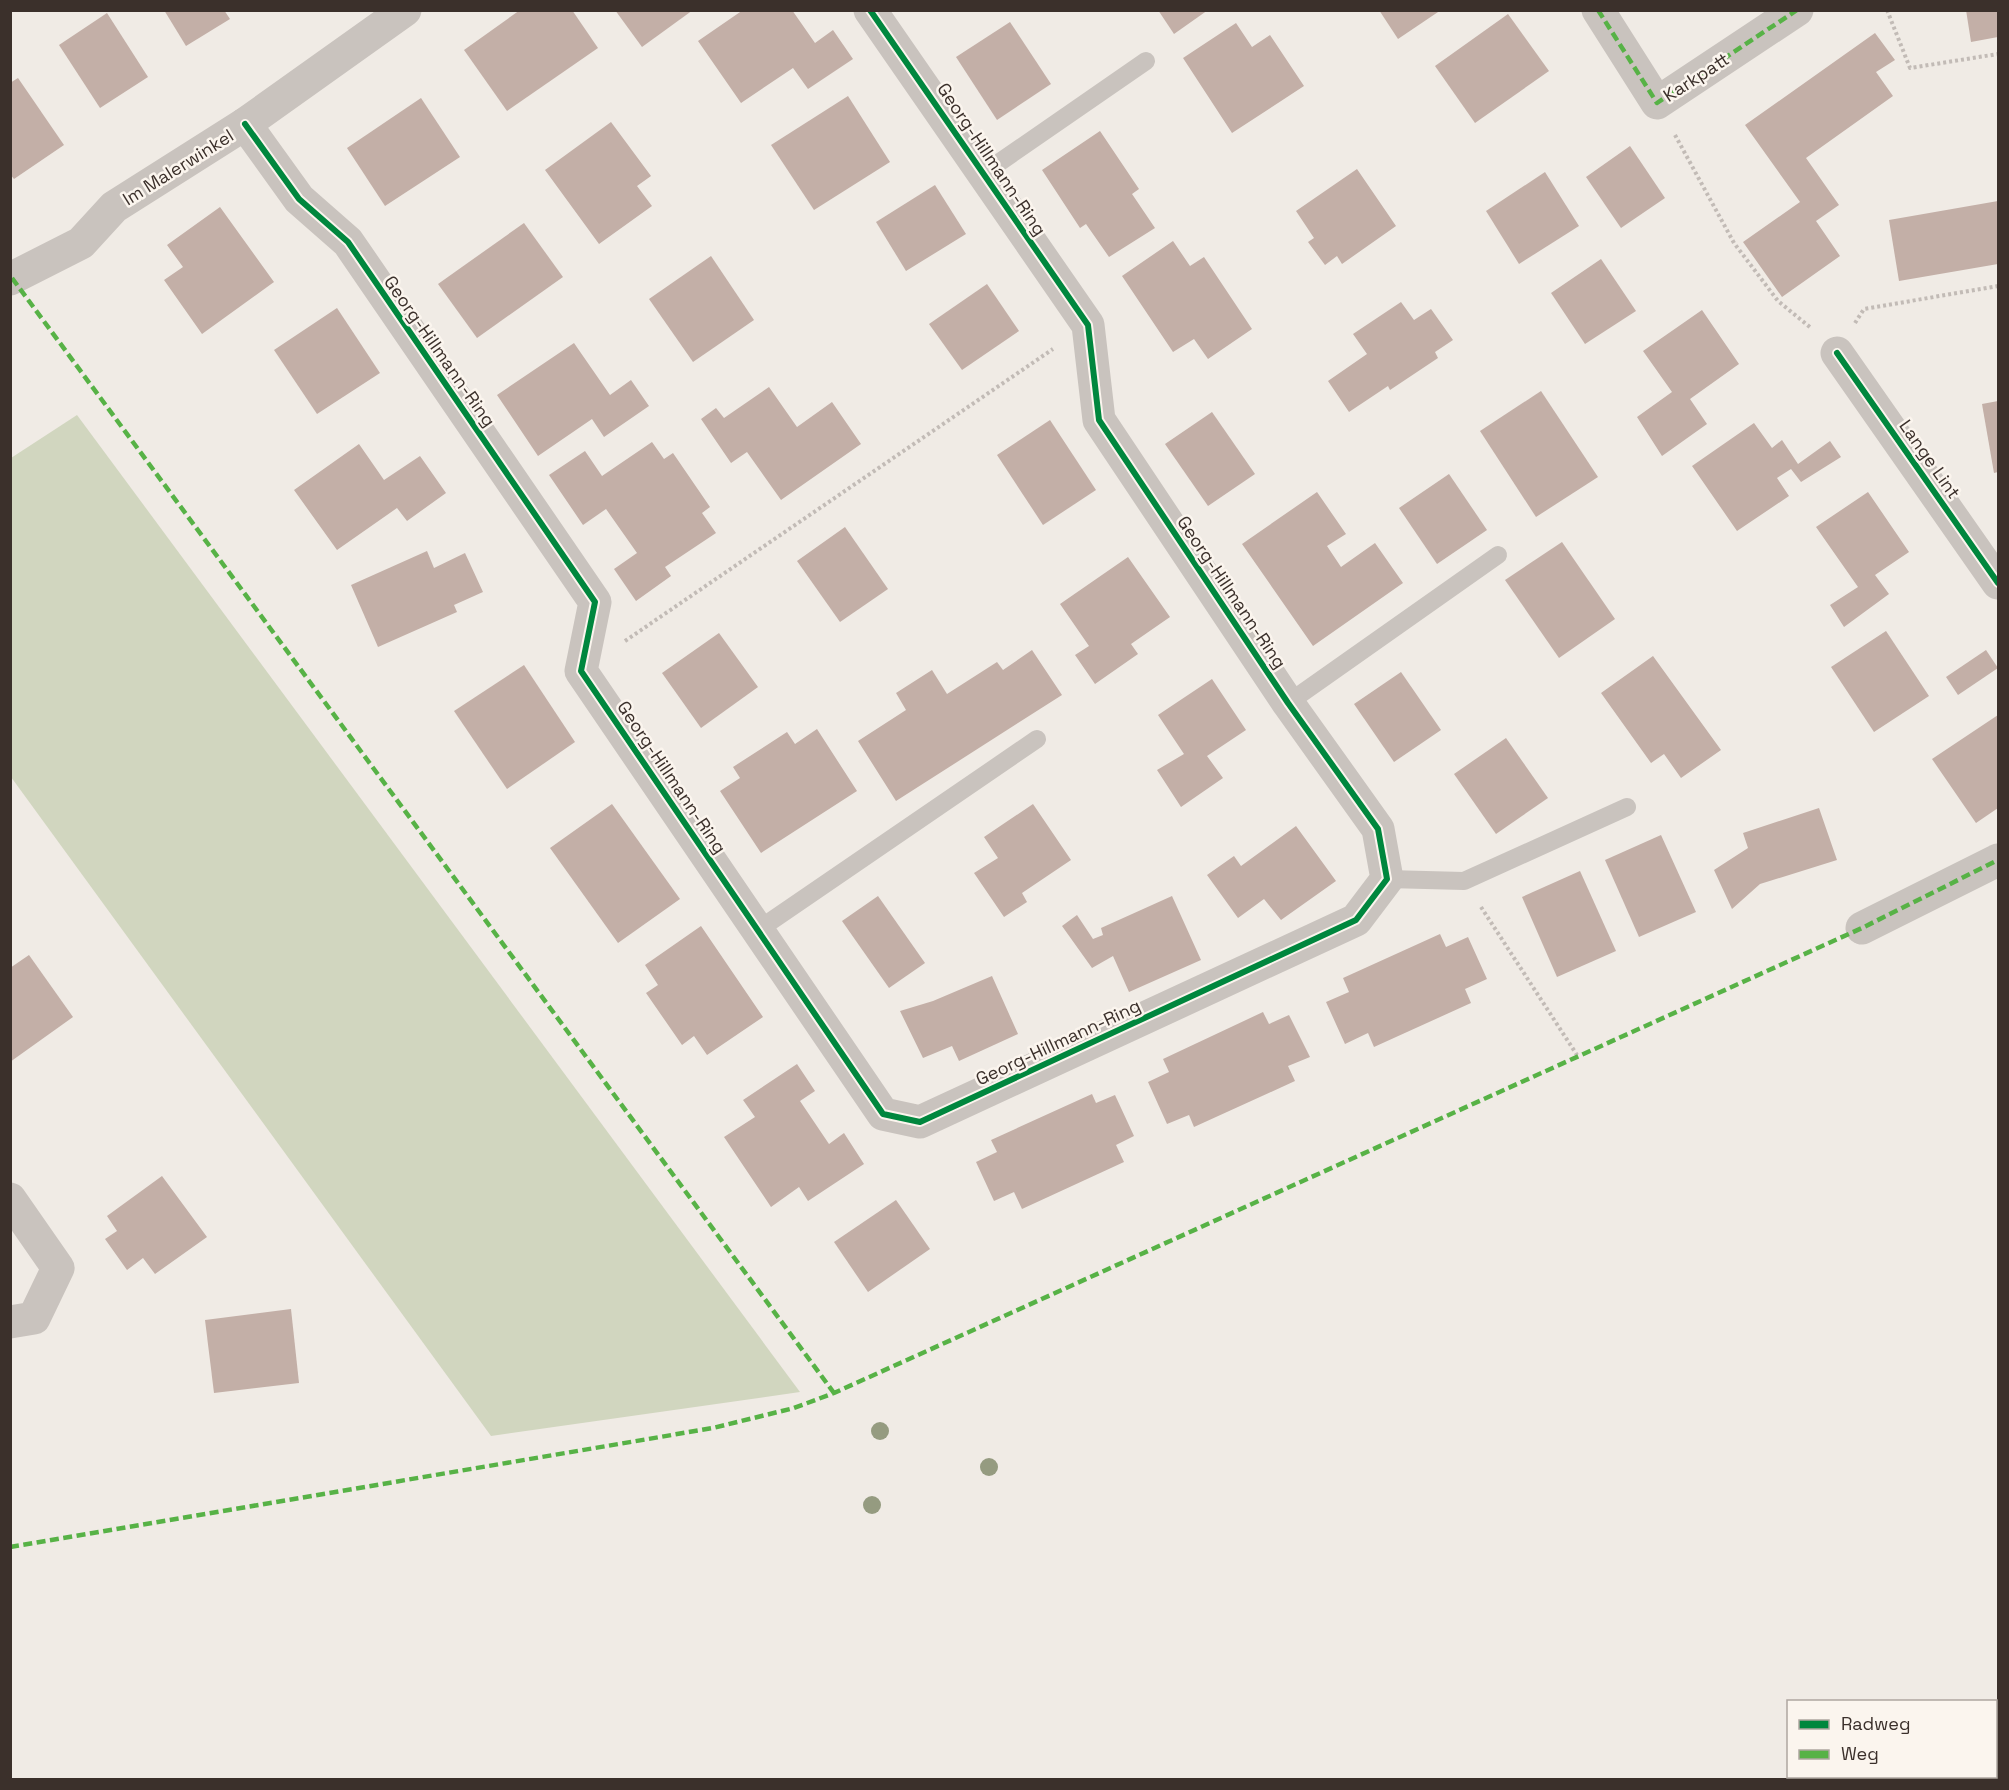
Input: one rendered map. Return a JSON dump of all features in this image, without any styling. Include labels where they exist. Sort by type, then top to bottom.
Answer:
[{"type":"street","name":"Im Malerwinkel","points":[[11,278],[81,243],[114,207],[245,124],[405,10]]},
{"type":"street","name":"Georg-Hillmann-Ring","points":[[245,124],[299,199],[348,242],[595,602],[581,671],[883,1114],[920,1122],[1356,920],[1387,879],[1378,829],[1288,703],[1100,420],[1088,325],[870,10]]},
{"type":"street","name":"Karkpatt","points":[[1598,10],[1657,103],[1797,10]]},
{"type":"street","name":"Lange Lint","points":[[1837,352],[1998,583]]},
{"type":"street","points":[[1862,928],[1998,860]]},
{"type":"street","points":[[10,1199],[58,1268],[34,1318],[10,1322]]},
{"type":"lane","points":[[984,173],[1146,62]]},
{"type":"lane","points":[[1288,703],[1498,555]]},
{"type":"lane","points":[[758,930],[1037,739]]},
{"type":"lane","points":[[1387,879],[1464,881],[1627,807]]},
{"type":"path","points":[[1887,10],[1910,68],[1998,54]]},
{"type":"path","points":[[1657,103],[1734,243],[1778,301],[1837,352],[1864,309],[1998,286]]},
{"type":"path","points":[[581,671],[1088,325]]},
{"type":"path","points":[[1464,881],[1577,1054]]},
{"type":"green space","points":[[77,415],[800,1392],[491,1436],[11,777],[11,458]]},
{"type":"building","points":[[164,10],[224,10],[230,19],[186,46]]},
{"type":"building","points":[[520,10],[572,10],[598,48],[507,111],[464,50]]},
{"type":"building","points":[[615,10],[693,10],[642,47]]},
{"type":"building","points":[[743,10],[792,10],[815,43],[833,30],[853,59],[808,89],[793,68],[741,103],[698,41]]},
{"type":"building","points":[[1158,10],[1208,10],[1174,34]]},
{"type":"building","points":[[1379,10],[1441,10],[1398,39]]},
{"type":"building","points":[[1966,10],[1998,10],[1998,37],[1971,42]]},
{"type":"building","points":[[107,13],[148,77],[100,108],[59,45]]},
{"type":"building","points":[[1508,14],[1549,71],[1475,123],[1435,66]]},
{"type":"building","points":[[1010,22],[1051,84],[997,120],[956,57]]},
{"type":"building","points":[[1236,23],[1252,47],[1270,35],[1304,86],[1232,133],[1183,58]]},
{"type":"building","points":[[1875,33],[1895,60],[1876,72],[1893,96],[1806,158],[1839,205],[1816,221],[1840,256],[1782,297],[1743,242],[1800,202],[1745,125]]},
{"type":"building","points":[[18,78],[64,145],[14,179],[10,174],[10,83]]},
{"type":"building","points":[[848,96],[890,162],[814,210],[771,145]]},
{"type":"building","points":[[421,98],[460,157],[385,206],[347,148]]},
{"type":"building","points":[[611,122],[651,176],[637,186],[652,206],[599,244],[545,170]]},
{"type":"building","points":[[1100,131],[1139,189],[1132,194],[1155,228],[1109,257],[1086,224],[1080,228],[1042,170]]},
{"type":"building","points":[[1630,146],[1665,198],[1621,228],[1586,177]]},
{"type":"building","points":[[1357,169],[1396,226],[1342,264],[1337,256],[1325,265],[1308,242],[1314,238],[1296,211]]},
{"type":"building","points":[[1545,172],[1579,226],[1519,264],[1486,211]]},
{"type":"building","points":[[935,185],[966,234],[906,271],[876,222]]},
{"type":"building","points":[[1998,201],[1998,264],[1899,281],[1889,220]]},
{"type":"building","points":[[220,207],[274,282],[202,334],[164,280],[183,267],[167,245]]},
{"type":"building","points":[[524,223],[563,277],[477,338],[438,284]]},
{"type":"building","points":[[1173,241],[1190,266],[1204,257],[1252,329],[1208,359],[1194,339],[1173,352],[1122,276]]},
{"type":"building","points":[[711,256],[754,320],[693,362],[649,299]]},
{"type":"building","points":[[1601,259],[1636,311],[1585,344],[1551,293]]},
{"type":"building","points":[[987,284],[1019,331],[962,370],[929,324]]},
{"type":"building","points":[[1401,302],[1414,320],[1431,309],[1453,340],[1435,352],[1438,358],[1390,390],[1388,386],[1349,412],[1328,381],[1367,354],[1353,334]]},
{"type":"building","points":[[337,308],[380,373],[317,414],[274,350]]},
{"type":"building","points":[[1702,310],[1739,364],[1690,399],[1707,424],[1662,456],[1637,417],[1672,392],[1643,351]]},
{"type":"building","points":[[574,343],[610,395],[631,380],[649,406],[604,437],[592,419],[538,456],[497,395]]},
{"type":"building","points":[[769,387],[797,427],[832,402],[861,444],[781,500],[747,452],[731,463],[701,419],[716,408],[724,418]]},
{"type":"building","points":[[1541,391],[1598,477],[1536,517],[1480,431]]},
{"type":"building","points":[[1998,401],[1998,472],[1994,473],[1982,404]]},
{"type":"building","points":[[1212,412],[1255,474],[1208,506],[1165,444]]},
{"type":"building","points":[[1050,420],[1096,490],[1043,525],[997,455]]},
{"type":"building","points":[[1754,423],[1772,448],[1782,440],[1798,464],[1830,441],[1841,457],[1801,482],[1791,469],[1777,478],[1789,496],[1737,531],[1692,466]]},
{"type":"building","points":[[652,442],[664,459],[673,453],[710,507],[702,513],[716,533],[665,567],[671,576],[636,601],[614,569],[637,553],[606,509],[583,525],[549,475],[585,451],[602,476]]},
{"type":"building","points":[[359,444],[384,480],[420,456],[446,493],[407,521],[397,508],[337,550],[294,490]]},
{"type":"building","points":[[1449,474],[1487,530],[1437,564],[1399,508]]},
{"type":"building","points":[[1317,492],[1346,534],[1327,546],[1341,567],[1375,543],[1403,583],[1313,646],[1242,544]]},
{"type":"building","points":[[1868,492],[1909,552],[1875,575],[1889,594],[1844,627],[1830,605],[1858,587],[1816,527]]},
{"type":"building","points":[[845,527],[888,589],[840,622],[797,561]]},
{"type":"building","points":[[1562,542],[1615,619],[1559,658],[1505,580]]},
{"type":"building","points":[[427,551],[434,568],[465,553],[483,592],[454,605],[457,612],[378,647],[351,585]]},
{"type":"building","points":[[1128,557],[1170,617],[1131,644],[1138,654],[1095,684],[1075,655],[1089,646],[1060,604]]},
{"type":"building","points":[[1886,631],[1929,696],[1874,732],[1831,667]]},
{"type":"building","points":[[719,633],[758,687],[701,728],[662,673]]},
{"type":"building","points":[[1032,650],[1062,695],[896,801],[858,741],[906,710],[896,693],[932,670],[947,694],[997,662],[1003,670]]},
{"type":"building","points":[[1986,650],[1998,668],[1958,695],[1946,677]]},
{"type":"building","points":[[1653,656],[1721,750],[1681,778],[1664,754],[1651,763],[1601,693]]},
{"type":"building","points":[[524,665],[575,742],[507,789],[454,711]]},
{"type":"building","points":[[1401,672],[1441,730],[1394,762],[1354,704]]},
{"type":"building","points":[[1212,679],[1246,730],[1207,756],[1223,778],[1181,807],[1157,770],[1184,754],[1158,715]]},
{"type":"building","points":[[1998,715],[1998,808],[1976,823],[1932,759]]},
{"type":"building","points":[[817,729],[857,791],[761,853],[720,791],[740,778],[733,767],[787,732],[795,744]]},
{"type":"building","points":[[1506,738],[1548,798],[1496,834],[1454,774]]},
{"type":"building","points":[[612,804],[680,899],[618,943],[550,848]]},
{"type":"building","points":[[1033,804],[1071,860],[1022,893],[1027,902],[1004,917],[974,873],[998,858],[984,837]]},
{"type":"building","points":[[1819,808],[1837,860],[1760,884],[1732,909],[1714,870],[1748,848],[1743,833]]},
{"type":"building","points":[[1296,826],[1336,881],[1281,920],[1264,899],[1238,918],[1207,875],[1234,856],[1241,866]]},
{"type":"building","points":[[1661,835],[1696,912],[1639,937],[1605,860]]},
{"type":"building","points":[[1580,871],[1616,951],[1557,977],[1522,897]]},
{"type":"building","points":[[878,896],[925,963],[889,988],[842,921]]},
{"type":"building","points":[[1172,896],[1201,960],[1129,992],[1113,956],[1092,968],[1062,926],[1077,915],[1093,939],[1103,935],[1101,928]]},
{"type":"building","points":[[701,926],[763,1017],[707,1055],[694,1036],[682,1045],[646,993],[658,985],[645,965]]},
{"type":"building","points":[[1440,934],[1446,947],[1468,937],[1487,979],[1465,989],[1471,1003],[1374,1047],[1368,1033],[1345,1044],[1326,1002],[1349,992],[1343,978]]},
{"type":"building","points":[[29,955],[73,1017],[10,1062],[10,968]]},
{"type":"building","points":[[992,976],[1018,1034],[959,1061],[952,1046],[923,1058],[900,1011],[933,1001]]},
{"type":"building","points":[[1263,1012],[1269,1024],[1289,1015],[1310,1057],[1288,1066],[1295,1081],[1194,1127],[1189,1115],[1167,1124],[1148,1082],[1169,1072],[1163,1059]]},
{"type":"building","points":[[797,1064],[815,1091],[800,1101],[829,1144],[844,1133],[864,1164],[808,1201],[799,1187],[771,1207],[724,1137],[755,1117],[743,1100]]},
{"type":"building","points":[[1092,1094],[1096,1103],[1115,1095],[1134,1136],[1116,1145],[1124,1162],[1022,1209],[1014,1192],[994,1201],[976,1162],[997,1152],[991,1140]]},
{"type":"building","points":[[162,1176],[207,1237],[155,1274],[143,1258],[127,1270],[105,1239],[117,1231],[107,1216]]},
{"type":"building","points":[[896,1200],[930,1249],[868,1292],[834,1242]]},
{"type":"building","points":[[291,1309],[299,1383],[214,1393],[205,1320]]},
{"type":"marked path","points":[[1598,10],[1657,103],[1797,10]]},
{"type":"marked path","points":[[12,278],[834,1393]]},
{"type":"marked path","points":[[10,1547],[713,1428],[794,1408],[834,1393],[1862,928],[1998,860]]},
{"type":"cycle path","points":[[245,124],[299,199],[348,242],[595,602],[581,671],[883,1114],[920,1122],[1356,920],[1387,879],[1378,829],[1288,703],[1099,420],[1088,325],[870,10]]},
{"type":"cycle path","points":[[1837,353],[1998,583]]}]
